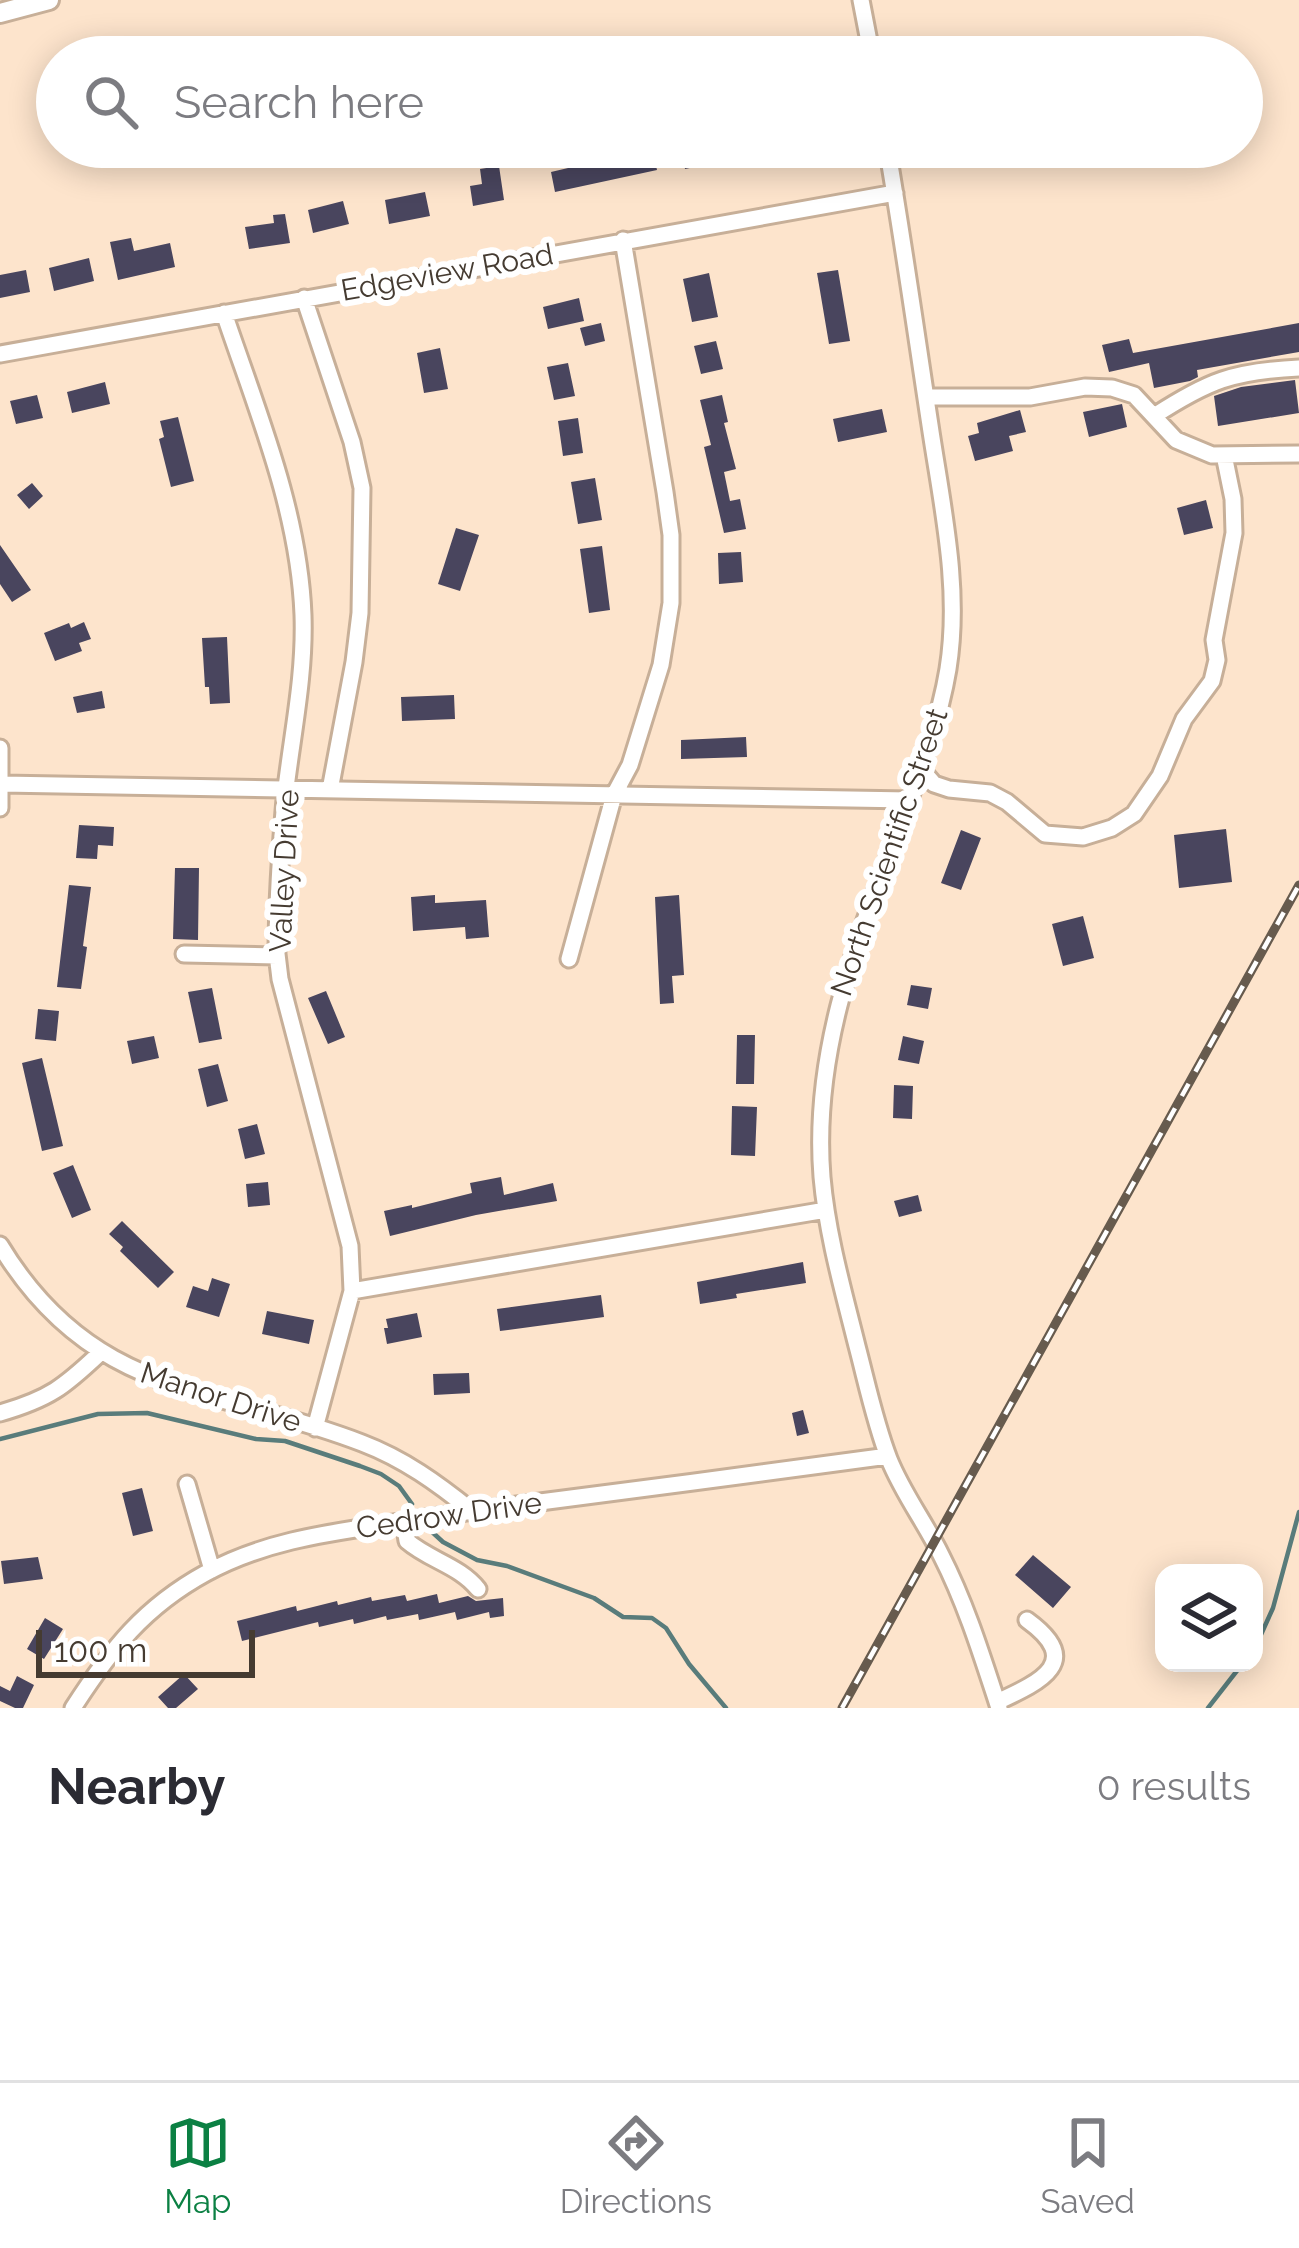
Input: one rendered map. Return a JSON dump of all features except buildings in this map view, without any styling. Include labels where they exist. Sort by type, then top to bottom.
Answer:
[{"type":"main road","points":[[0,13],[49,0]]},
{"type":"street","points":[[861,0],[868,36]]},
{"type":"street","name":"North Scientific Street","points":[[891,168],[953,604],[947,670],[921,769],[850,960],[832,1028],[821,1120],[822,1174],[843,1293],[888,1456],[964,1609],[998,1705]]},
{"type":"street","name":"Edgeview Road","points":[[0,354],[895,193]]},
{"type":"street","points":[[569,958],[614,795],[630,764],[661,665],[671,603],[673,569],[665,492],[623,240]]},
{"type":"street","name":"Valley Drive","points":[[304,298],[352,442],[362,488],[360,613],[330,790]]},
{"type":"street","name":"Valley Drive","points":[[224,313],[276,468],[299,572],[303,648],[286,790],[277,956],[350,1246],[352,1291],[315,1428]]},
{"type":"street","points":[[1154,416],[1223,378],[1299,368]]},
{"type":"street","points":[[926,397],[1030,397],[1085,387],[1112,388],[1134,395],[1176,440],[1212,455],[1299,454]]},
{"type":"street","points":[[921,769],[934,784],[990,794],[1007,802],[1045,834],[1083,837],[1112,828],[1134,814],[1160,776],[1184,719],[1212,681],[1217,660],[1214,640],[1234,533],[1234,499],[1224,455]]},
{"type":"street","points":[[0,748],[0,808]]},
{"type":"street","points":[[2,784],[909,800]]},
{"type":"street","points":[[184,954],[277,956]]},
{"type":"street","points":[[352,1291],[826,1210]]},
{"type":"street","name":"Manor Drive","points":[[0,1245],[51,1311],[100,1353],[182,1388],[363,1444],[412,1466],[472,1510]]},
{"type":"street","points":[[0,1413],[48,1397],[100,1353]]},
{"type":"street","name":"Cedrow Drive","points":[[74,1708],[137,1621],[212,1570],[262,1548],[472,1510],[888,1456]]},
{"type":"street","points":[[187,1484],[212,1570]]},
{"type":"street","points":[[404,1521],[407,1540],[458,1570],[478,1589]]},
{"type":"street","points":[[998,1705],[1044,1679],[1052,1668],[1050,1640],[1027,1620]]},
{"type":"waterway","points":[[0,1439],[98,1414],[147,1413],[256,1439],[285,1441],[360,1466],[399,1486],[412,1504]]},
{"type":"waterway","points":[[1263,1630],[1299,1512]]},
{"type":"waterway","points":[[431,1531],[477,1560],[594,1598],[623,1617],[652,1618],[666,1628],[726,1708]]},
{"type":"waterway","points":[[1208,1708],[1236,1672]]},
{"type":"railway","points":[[842,1708],[1299,885]]}]
